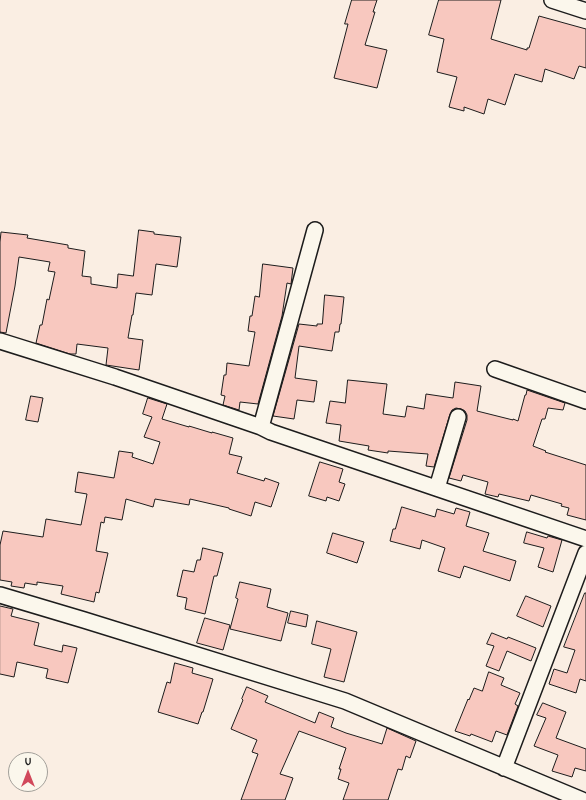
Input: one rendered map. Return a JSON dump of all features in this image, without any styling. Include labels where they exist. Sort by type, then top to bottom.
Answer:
[{"type":"street","points":[[552,0],[586,11]]},
{"type":"street","points":[[260,427],[315,230]]},
{"type":"street","points":[[0,341],[115,377],[586,539]]},
{"type":"street","points":[[495,369],[586,400]]},
{"type":"street","points":[[436,488],[458,417]]},
{"type":"street","points":[[504,768],[586,553]]},
{"type":"street","points":[[0,595],[345,701],[582,800]]},
{"type":"building","points":[[352,0],[377,0],[365,45],[387,50],[377,88],[334,78],[348,24],[345,24]]},
{"type":"building","points":[[439,0],[501,0],[491,39],[527,50],[527,48],[529,48],[539,16],[586,29],[586,68],[579,66],[574,79],[545,69],[542,82],[515,74],[505,105],[488,99],[484,114],[464,107],[464,111],[449,107],[457,77],[437,72],[444,39],[429,35]]},
{"type":"building","points":[[139,230],[154,232],[154,234],[181,237],[177,267],[156,264],[152,295],[136,293],[128,338],[143,340],[139,370],[106,365],[108,348],[77,344],[76,354],[70,354],[36,343],[40,325],[42,325],[47,299],[49,300],[55,272],[48,271],[50,262],[19,257],[6,333],[0,332],[1,232],[28,235],[27,238],[68,245],[68,248],[85,251],[82,276],[91,277],[91,284],[117,288],[118,274],[133,276]]},
{"type":"building","points":[[263,264],[293,268],[291,284],[287,283],[282,316],[258,404],[240,402],[239,410],[223,405],[225,396],[221,395],[224,375],[226,375],[227,363],[249,366],[255,332],[248,331],[250,316],[252,316],[255,296],[259,297]]},
{"type":"building","points":[[325,295],[344,297],[339,332],[335,332],[332,351],[299,346],[295,378],[317,381],[314,402],[297,400],[294,419],[273,416],[299,324],[317,326],[317,324],[322,324]]},
{"type":"building","points":[[348,380],[387,384],[383,414],[405,417],[407,406],[424,409],[426,394],[453,398],[455,382],[481,386],[477,411],[518,421],[527,390],[565,403],[563,410],[548,408],[545,419],[542,419],[533,446],[546,451],[545,452],[586,465],[586,520],[567,515],[569,508],[561,506],[562,504],[531,495],[529,501],[499,494],[498,497],[485,494],[488,482],[463,475],[461,481],[449,478],[467,420],[465,411],[461,409],[456,408],[452,410],[450,414],[434,467],[426,466],[428,454],[388,451],[388,453],[368,450],[369,446],[339,441],[341,425],[326,423],[330,401],[345,403]]},
{"type":"building","points":[[31,396],[43,398],[38,422],[26,420]]},
{"type":"building","points":[[148,398],[167,404],[162,419],[233,438],[229,454],[242,457],[237,473],[264,481],[265,478],[279,483],[271,507],[255,502],[251,516],[229,508],[190,499],[189,505],[155,499],[153,507],[126,499],[122,520],[105,517],[104,523],[101,522],[96,551],[108,553],[99,593],[96,592],[94,602],[61,594],[63,586],[37,582],[37,585],[25,583],[24,588],[11,586],[12,582],[0,580],[0,545],[3,531],[43,537],[46,519],[81,525],[87,494],[75,492],[78,472],[114,478],[119,451],[133,453],[132,457],[153,464],[160,442],[144,437],[152,417],[143,414]]},
{"type":"building","points":[[320,462],[343,469],[339,482],[345,484],[339,501],[327,497],[326,501],[309,496]]},
{"type":"building","points":[[402,507],[435,517],[437,509],[454,514],[456,508],[470,512],[466,526],[489,533],[483,551],[516,561],[510,581],[464,566],[460,578],[438,571],[445,548],[422,540],[420,549],[390,541]]},
{"type":"building","points":[[527,532],[547,538],[548,536],[562,540],[553,572],[538,567],[544,548],[524,543]]},
{"type":"building","points":[[333,533],[364,542],[357,563],[327,553]]},
{"type":"building","points":[[203,548],[223,553],[217,576],[214,576],[205,614],[185,609],[187,598],[177,596],[183,570],[194,572],[197,560],[200,560]]},
{"type":"building","points":[[240,582],[271,589],[267,607],[288,613],[281,641],[230,629],[238,599],[236,598]]},
{"type":"building","points":[[585,593],[586,681],[580,679],[576,693],[549,684],[554,669],[567,673],[575,650],[564,647]]},
{"type":"building","points":[[526,596],[551,606],[543,627],[517,616]]},
{"type":"building","points":[[0,606],[13,609],[11,616],[39,623],[34,645],[62,652],[63,645],[77,648],[68,683],[46,678],[48,669],[17,662],[14,677],[0,674]]},
{"type":"building","points":[[291,611],[308,615],[306,627],[288,623]]},
{"type":"building","points":[[205,618],[230,625],[223,650],[197,643]]},
{"type":"building","points":[[317,621],[357,632],[344,682],[324,677],[331,649],[312,644]]},
{"type":"building","points":[[492,633],[507,639],[508,637],[536,648],[531,661],[507,651],[499,671],[486,666],[494,646],[487,644]]},
{"type":"building","points":[[175,663],[193,668],[192,673],[213,679],[198,724],[158,712],[167,682],[170,683]]},
{"type":"building","points":[[489,672],[504,678],[501,685],[520,693],[515,704],[518,706],[507,735],[496,731],[492,742],[471,734],[470,736],[455,731],[474,688],[482,691]]},
{"type":"building","points":[[247,687],[268,696],[265,702],[315,723],[319,712],[334,718],[331,727],[346,733],[382,744],[387,728],[416,741],[410,758],[406,756],[402,770],[398,769],[388,800],[343,800],[349,783],[338,779],[341,769],[339,769],[346,748],[299,731],[280,774],[293,778],[285,800],[241,800],[258,754],[252,752],[257,740],[231,729]]},
{"type":"building","points":[[543,703],[566,712],[556,738],[586,749],[586,771],[575,768],[572,777],[552,771],[558,755],[534,746],[546,718],[537,715]]}]
